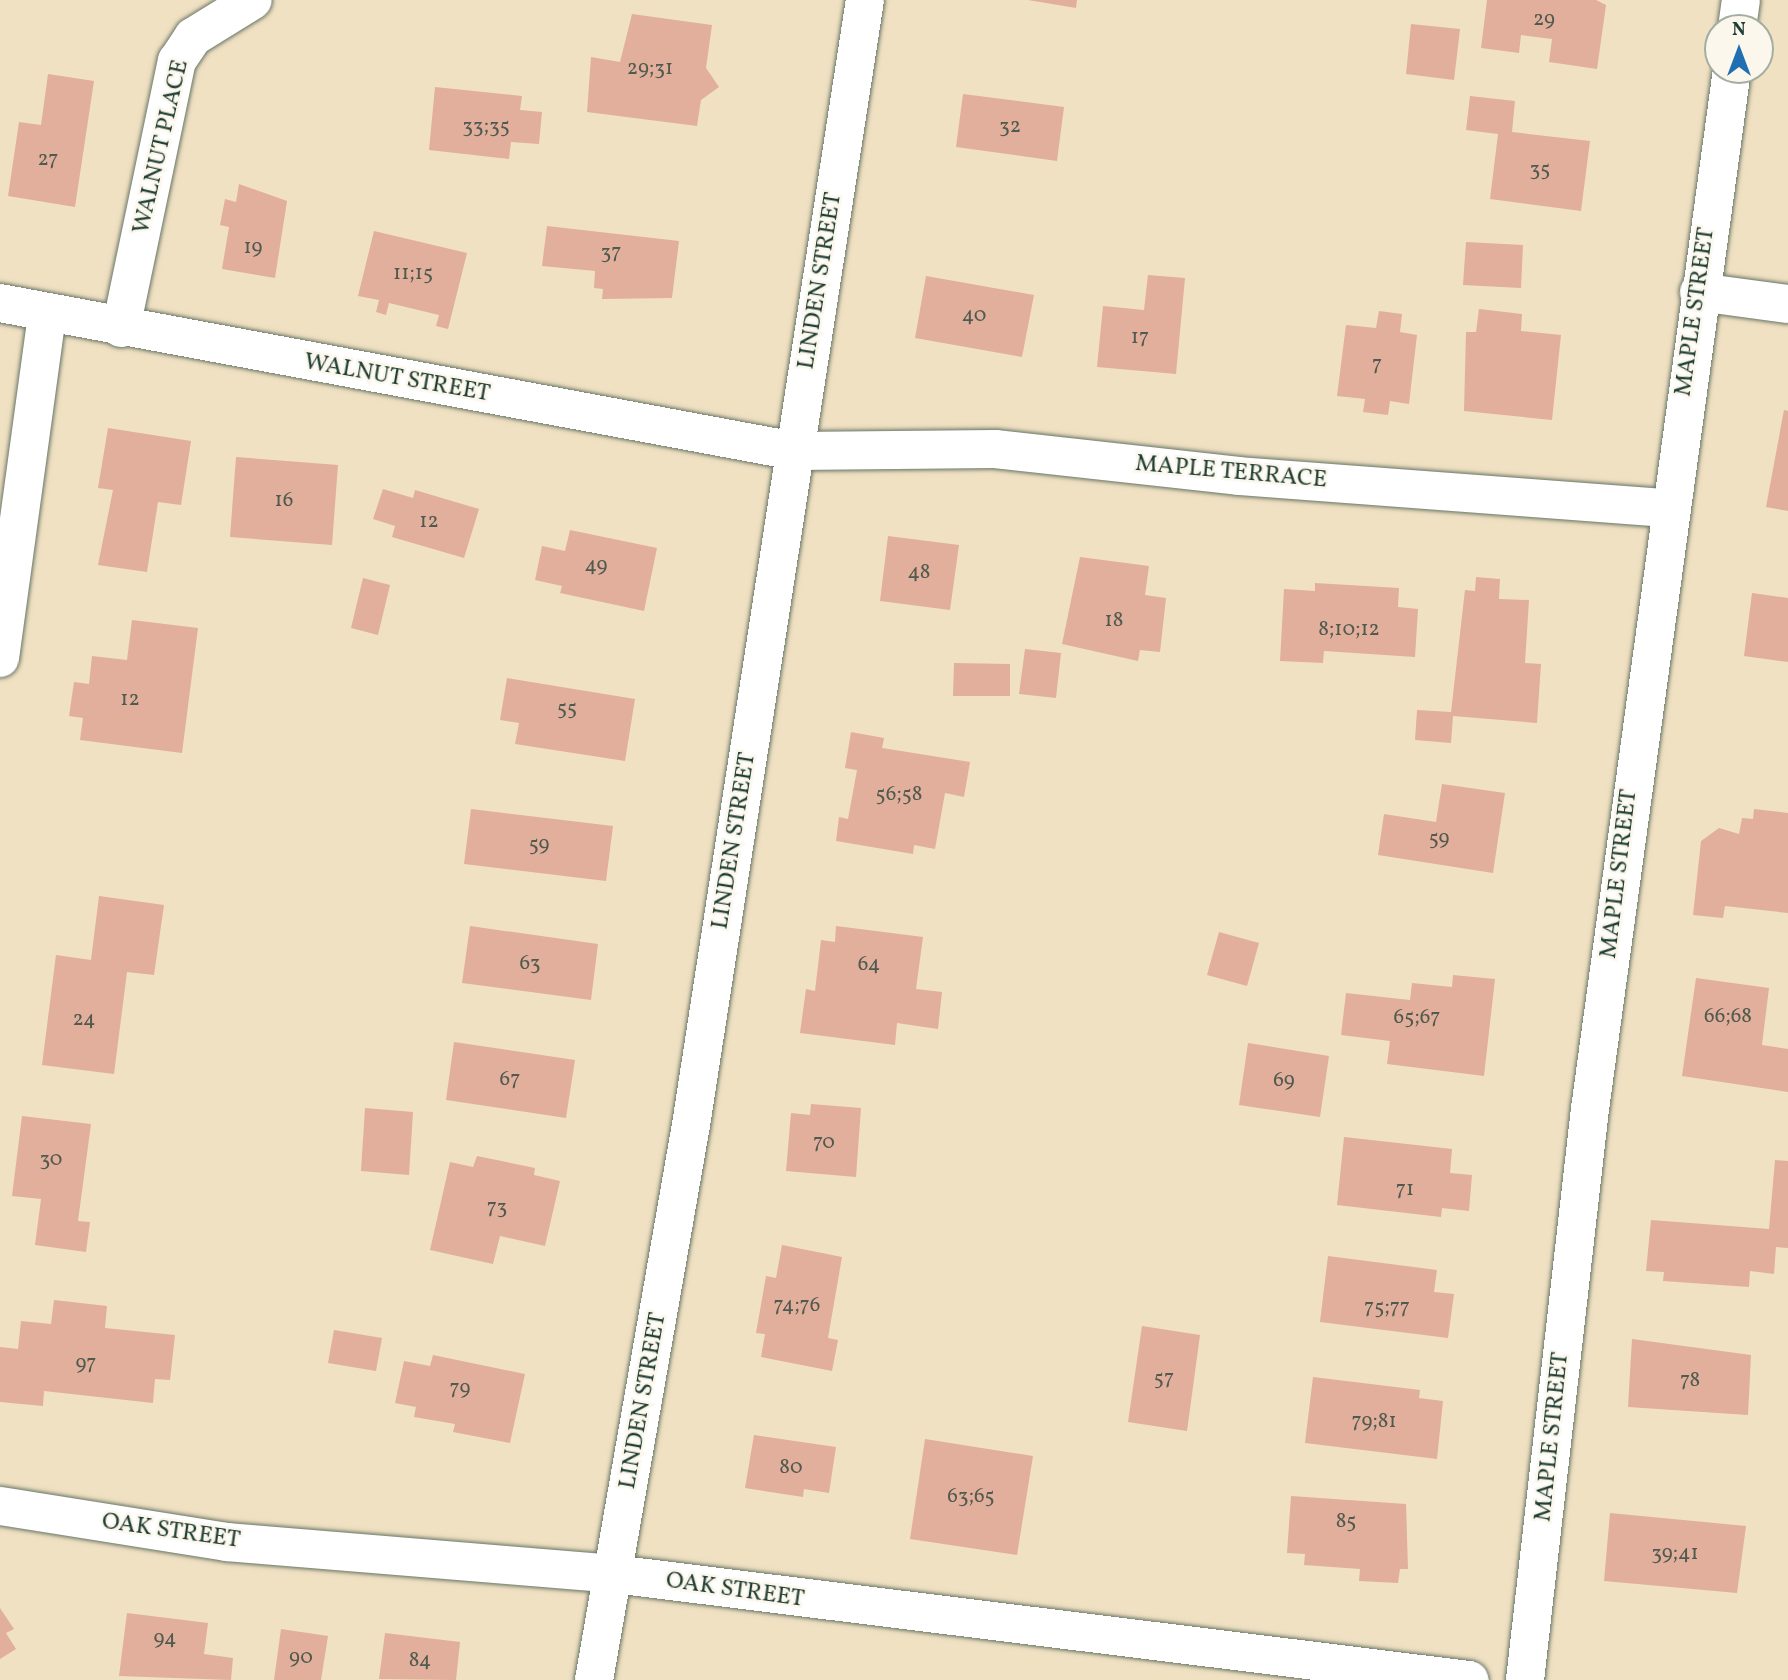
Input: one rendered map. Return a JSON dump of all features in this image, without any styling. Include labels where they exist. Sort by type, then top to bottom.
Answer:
[{"type":"street","name":"WALNUT PLACE","points":[[121,328],[177,61],[193,37],[253,0]]},
{"type":"street","name":"LINDEN STREET","points":[[594,1680],[691,1125],[865,0]]},
{"type":"street","name":"MAPLE STREET","points":[[1525,1680],[1668,508],[1730,84]]},
{"type":"street","points":[[1699,292],[1788,304]]},
{"type":"street","name":"WALNUT STREET","points":[[0,303],[47,315],[795,451]]},
{"type":"street","points":[[0,658],[47,315]]},
{"type":"street","name":"MAPLE TERRACE","points":[[795,451],[995,449],[1239,476],[1668,508]]},
{"type":"street","name":"OAK STREET","points":[[0,1506],[227,1542],[614,1574],[1469,1680]]},
{"type":"building","points":[[1028,0],[1077,0],[1076,8]]},
{"type":"building","points":[[1487,0],[1596,0],[1606,5],[1597,69],[1549,62],[1552,39],[1521,35],[1519,53],[1481,48]]},
{"type":"building","points":[[632,14],[712,25],[706,68],[719,87],[701,100],[697,126],[587,112],[591,57],[620,62]]},
{"type":"building","points":[[1411,24],[1460,29],[1454,80],[1406,74]]},
{"type":"building","points":[[48,74],[94,81],[75,207],[8,196],[19,122],[41,125]]},
{"type":"building","points":[[435,87],[522,96],[520,110],[542,112],[539,144],[511,142],[509,159],[429,150]]},
{"type":"building","points":[[963,94],[1064,107],[1057,161],[956,147]]},
{"type":"building","points":[[1470,96],[1515,101],[1512,132],[1590,141],[1581,211],[1490,199],[1498,134],[1466,130]]},
{"type":"building","points":[[239,184],[287,201],[275,278],[222,269],[229,227],[220,225],[225,199],[236,202]]},
{"type":"building","points":[[547,226],[679,241],[672,298],[602,299],[603,289],[594,288],[595,271],[542,266]]},
{"type":"building","points":[[374,231],[467,253],[448,329],[436,326],[439,315],[389,303],[386,315],[376,312],[379,300],[358,296]]},
{"type":"building","points":[[1466,242],[1523,245],[1521,288],[1463,285]]},
{"type":"building","points":[[1148,275],[1185,278],[1176,374],[1097,367],[1103,306],[1144,310]]},
{"type":"building","points":[[926,276],[1034,295],[1022,357],[915,338]]},
{"type":"building","points":[[1479,309],[1522,314],[1521,331],[1561,335],[1552,420],[1464,411],[1466,332],[1476,332]]},
{"type":"building","points":[[1379,311],[1402,314],[1400,332],[1417,335],[1409,404],[1390,401],[1388,415],[1363,412],[1365,399],[1337,396],[1346,325],[1376,328]]},
{"type":"building","points":[[1784,410],[1788,411],[1788,511],[1766,507]]},
{"type":"building","points":[[108,428],[191,441],[181,505],[158,502],[147,572],[98,565],[113,490],[98,488]]},
{"type":"building","points":[[236,457],[338,465],[332,545],[230,537]]},
{"type":"building","points":[[383,489],[413,498],[415,490],[479,509],[464,558],[392,537],[395,526],[373,519]]},
{"type":"building","points":[[570,530],[657,548],[644,611],[560,593],[562,586],[535,580],[542,546],[565,551]]},
{"type":"building","points":[[888,536],[959,545],[950,610],[880,601]]},
{"type":"building","points":[[1080,557],[1149,566],[1145,595],[1166,598],[1160,652],[1140,650],[1138,661],[1062,644]]},
{"type":"building","points":[[1476,577],[1500,579],[1499,599],[1529,600],[1525,663],[1541,664],[1537,723],[1453,716],[1451,743],[1415,740],[1417,710],[1451,712],[1465,590],[1475,591]]},
{"type":"building","points":[[363,578],[390,585],[378,635],[351,628]]},
{"type":"building","points":[[1315,583],[1399,588],[1398,607],[1418,609],[1415,657],[1324,651],[1323,663],[1280,661],[1284,589],[1315,591]]},
{"type":"building","points":[[1752,593],[1788,598],[1788,662],[1744,656]]},
{"type":"building","points":[[132,620],[198,628],[182,753],[80,740],[83,718],[69,716],[74,682],[89,684],[92,656],[127,660]]},
{"type":"building","points":[[1025,649],[1061,653],[1056,698],[1019,694]]},
{"type":"building","points":[[954,663],[1010,664],[1010,696],[953,696]]},
{"type":"building","points":[[507,678],[635,699],[625,761],[515,744],[519,723],[500,720]]},
{"type":"building","points":[[851,732],[884,738],[882,748],[970,762],[964,797],[945,793],[935,849],[914,845],[913,854],[836,841],[839,817],[848,819],[857,770],[845,768]]},
{"type":"building","points":[[1442,784],[1505,793],[1493,873],[1378,855],[1384,814],[1436,822]]},
{"type":"building","points":[[471,809],[613,826],[606,881],[464,864]]},
{"type":"building","points":[[1754,809],[1788,813],[1788,913],[1725,906],[1723,918],[1693,915],[1701,841],[1719,828],[1739,834],[1742,818],[1753,819]]},
{"type":"building","points":[[99,896],[164,905],[154,975],[127,972],[114,1074],[42,1065],[56,955],[91,960]]},
{"type":"building","points":[[470,926],[598,944],[591,1000],[462,983]]},
{"type":"building","points":[[836,926],[923,937],[916,989],[942,992],[938,1029],[897,1023],[895,1045],[800,1033],[806,989],[815,991],[821,940],[835,942]]},
{"type":"building","points":[[1219,932],[1259,943],[1247,986],[1207,975]]},
{"type":"building","points":[[1453,975],[1495,979],[1484,1076],[1387,1064],[1390,1041],[1341,1035],[1346,993],[1410,1000],[1412,983],[1452,987]]},
{"type":"building","points":[[1696,978],[1769,988],[1762,1045],[1788,1049],[1788,1092],[1682,1076]]},
{"type":"building","points":[[454,1042],[575,1060],[566,1118],[446,1100]]},
{"type":"building","points":[[1248,1043],[1329,1056],[1320,1117],[1239,1105]]},
{"type":"building","points":[[811,1104],[861,1108],[856,1177],[786,1171],[791,1113],[810,1115]]},
{"type":"building","points":[[365,1108],[413,1112],[409,1175],[361,1171]]},
{"type":"building","points":[[22,1116],[91,1124],[78,1221],[90,1222],[86,1252],[35,1245],[41,1199],[12,1196]]},
{"type":"building","points":[[1344,1137],[1452,1149],[1450,1173],[1472,1175],[1469,1211],[1442,1208],[1441,1217],[1337,1205]]},
{"type":"building","points":[[477,1156],[535,1168],[534,1175],[560,1181],[545,1246],[500,1236],[493,1264],[430,1250],[450,1162],[473,1167]]},
{"type":"building","points":[[1775,1160],[1788,1161],[1788,1248],[1776,1247],[1774,1274],[1750,1271],[1749,1287],[1663,1281],[1664,1272],[1646,1271],[1651,1220],[1769,1229]]},
{"type":"building","points":[[782,1245],[842,1257],[828,1338],[838,1340],[832,1371],[761,1357],[765,1334],[756,1333],[766,1276],[776,1278]]},
{"type":"building","points":[[1328,1256],[1437,1270],[1434,1292],[1454,1294],[1448,1338],[1320,1322]]},
{"type":"building","points":[[54,1300],[107,1306],[105,1328],[175,1335],[170,1380],[155,1379],[153,1403],[44,1391],[43,1406],[0,1402],[0,1347],[18,1349],[21,1321],[51,1324]]},
{"type":"building","points":[[1142,1326],[1200,1335],[1187,1431],[1128,1422]]},
{"type":"building","points":[[334,1330],[382,1338],[376,1371],[328,1363]]},
{"type":"building","points":[[1632,1339],[1751,1355],[1748,1415],[1628,1407]]},
{"type":"building","points":[[433,1355],[525,1374],[510,1443],[453,1432],[455,1424],[414,1417],[416,1407],[395,1403],[404,1361],[430,1366]]},
{"type":"building","points":[[1313,1377],[1420,1390],[1419,1398],[1443,1401],[1437,1459],[1305,1443]]},
{"type":"building","points":[[754,1435],[836,1447],[829,1493],[804,1489],[803,1497],[745,1488]]},
{"type":"building","points":[[925,1439],[1033,1456],[1017,1555],[910,1539]]},
{"type":"building","points":[[1291,1496],[1406,1504],[1408,1569],[1400,1569],[1398,1583],[1359,1581],[1360,1569],[1304,1565],[1305,1554],[1287,1553]]},
{"type":"building","points":[[1610,1513],[1746,1526],[1737,1593],[1604,1581]]},
{"type":"building","points":[[0,1608],[14,1629],[6,1633],[16,1649],[0,1659]]},
{"type":"building","points":[[127,1613],[208,1623],[204,1654],[233,1658],[231,1680],[119,1676]]},
{"type":"building","points":[[281,1629],[328,1636],[321,1680],[274,1680]]},
{"type":"building","points":[[385,1633],[460,1642],[456,1680],[379,1679]]}]
